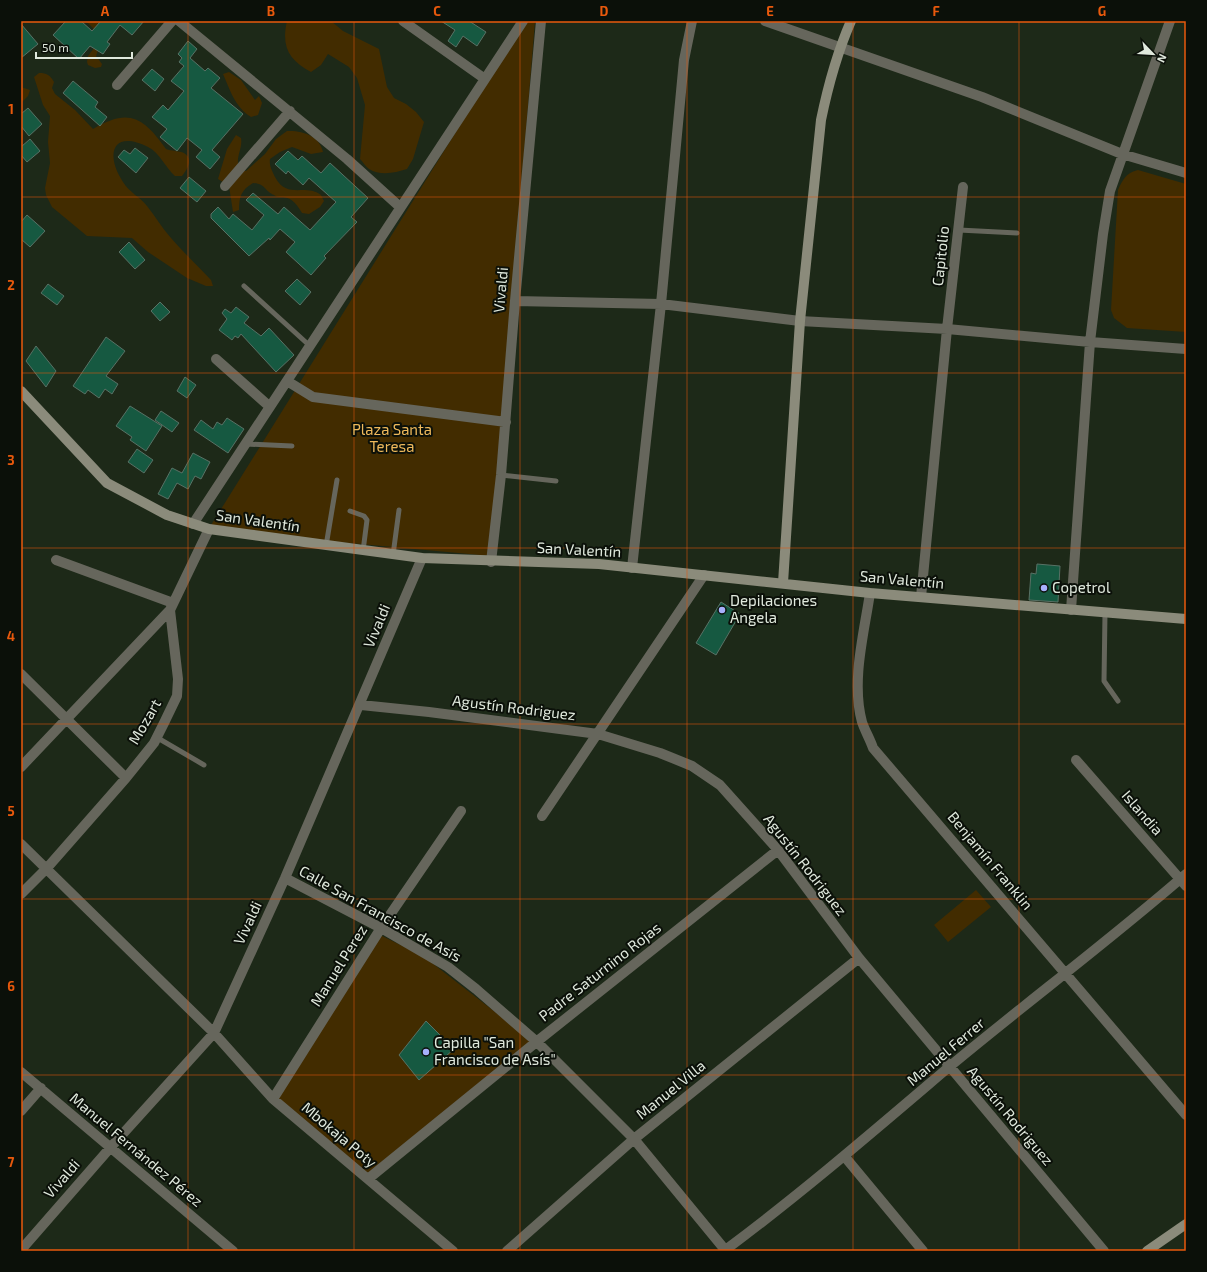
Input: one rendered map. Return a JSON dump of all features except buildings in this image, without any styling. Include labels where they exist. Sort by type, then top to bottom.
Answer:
[{"type":"main road","points":[[783,584],[800,321],[821,120],[827,91],[840,47],[851,21]]},
{"type":"main road","name":"San Valentín","points":[[21,391],[107,483],[167,516],[209,529],[422,558],[491,562],[599,564],[870,593],[1186,619]]},
{"type":"main road","points":[[1147,1251],[1186,1224]]},
{"type":"street","points":[[117,85],[172,21]]},
{"type":"street","points":[[179,21],[290,111],[400,207]]},
{"type":"street","points":[[403,21],[485,79]]},
{"type":"street","points":[[194,524],[523,21]]},
{"type":"street","name":"Vivaldi","points":[[491,562],[506,422],[515,301],[541,21]]},
{"type":"street","points":[[632,568],[661,304],[684,60],[692,21]]},
{"type":"street","points":[[765,21],[982,97],[1122,154],[1186,174]]},
{"type":"street","points":[[1071,610],[1090,342],[1104,227],[1110,191],[1170,21]]},
{"type":"street","points":[[225,186],[290,111]]},
{"type":"street","name":"Capitolio","points":[[921,597],[947,328],[964,186]]},
{"type":"street","points":[[515,301],[661,304],[800,321],[947,328],[1090,342],[1186,349]]},
{"type":"street","points":[[216,358],[270,407]]},
{"type":"street","points":[[287,382],[313,397],[506,422]]},
{"type":"street","points":[[21,767],[171,607],[209,529]]},
{"type":"street","name":"Vivaldi","points":[[25,1249],[110,1148],[214,1034],[361,705],[422,558]]},
{"type":"street","points":[[56,560],[171,607]]},
{"type":"street","points":[[542,816],[704,575]]},
{"type":"street","name":"Benjamín Franklin","points":[[870,593],[858,672],[858,697],[862,722],[873,748],[1186,1115]]},
{"type":"street","name":"Mozart","points":[[21,894],[47,868],[126,778],[156,737],[177,696],[178,678],[171,607]]},
{"type":"street","points":[[21,674],[126,778]]},
{"type":"street","name":"Agustín Rodriguez","points":[[361,705],[429,712],[598,734],[660,753],[692,766],[720,785],[778,850],[859,958],[1104,1251]]},
{"type":"street","name":"Islandia","points":[[1076,760],[1184,879]]},
{"type":"street","name":"Manuel Perez","points":[[273,1099],[381,928],[461,811]]},
{"type":"street","name":"Mbokaja Poty","points":[[21,844],[214,1034],[273,1099],[453,1251]]},
{"type":"street","name":"Padre Saturnino Rojas","points":[[368,1179],[778,850]]},
{"type":"street","name":"Calle San Francisco de Asís","points":[[285,878],[381,928],[448,967],[537,1042],[634,1140],[725,1251]]},
{"type":"street","name":"Manuel Ferrer","points":[[725,1251],[748,1235],[845,1157],[950,1067],[1065,973],[1184,879]]},
{"type":"street","name":"Manuel Villa","points":[[507,1251],[634,1140],[859,958]]},
{"type":"street","name":"Manuel Fernández Pérez","points":[[21,1072],[232,1251]]},
{"type":"street","points":[[21,1111],[41,1088]]},
{"type":"street","points":[[845,1157],[923,1251]]},
{"type":"lane","points":[[959,230],[1018,233]]},
{"type":"lane","points":[[244,286],[310,346]]},
{"type":"lane","points":[[246,444],[292,446]]},
{"type":"lane","points":[[501,475],[556,481]]},
{"type":"lane","points":[[326,546],[337,480]]},
{"type":"lane","points":[[393,555],[399,510]]},
{"type":"lane","points":[[350,511],[364,516],[367,520],[363,551]]},
{"type":"lane","points":[[1105,613],[1104,681],[1118,701]]},
{"type":"lane","points":[[156,737],[204,765]]},
{"type":"green space","points":[[86,21],[96,21],[100,26],[100,44],[96,56],[102,64],[101,67],[95,68],[88,65],[87,62],[88,56],[94,48],[98,33]]},
{"type":"green space","points":[[287,21],[331,21],[343,31],[379,49],[387,87],[394,98],[406,104],[416,112],[424,122],[413,159],[407,169],[393,173],[378,173],[369,169],[360,159],[365,105],[357,78],[349,67],[328,54],[321,65],[311,72],[297,63],[288,52],[286,45],[285,30]]},
{"type":"green space","name":"Plaza Santa Teresa","points":[[525,21],[535,21],[491,556],[208,530]]},
{"type":"green space","points":[[229,72],[241,80],[255,100],[259,96],[262,103],[258,115],[251,117],[245,113],[237,103],[223,74]]},
{"type":"green space","points":[[39,73],[50,76],[54,82],[52,88],[55,94],[75,110],[93,129],[105,122],[116,119],[125,117],[134,119],[150,129],[166,149],[182,152],[187,155],[189,158],[189,164],[186,171],[182,176],[175,176],[159,156],[148,147],[136,142],[126,141],[120,143],[115,148],[114,163],[125,186],[147,206],[171,238],[211,280],[213,286],[206,286],[187,278],[148,252],[132,238],[87,236],[52,207],[46,195],[45,188],[50,163],[48,142],[50,116],[43,105],[34,77]]},
{"type":"green space","points":[[21,87],[30,90],[28,96],[21,103]]},
{"type":"green space","points":[[287,131],[310,135],[318,142],[323,152],[311,154],[292,147],[280,152],[270,159],[270,164],[275,177],[285,188],[291,190],[309,190],[321,195],[324,201],[320,207],[309,214],[302,213],[292,200],[276,196],[263,186],[253,183],[243,191],[239,210],[233,212],[229,186],[218,179],[227,149],[236,135],[241,138],[238,166],[240,170],[246,171],[265,154],[276,139]]},
{"type":"green space","points":[[1138,170],[1186,184],[1186,332],[1127,328],[1114,318],[1111,310],[1118,190],[1125,177]]},
{"type":"green space","points":[[976,890],[991,907],[948,942],[934,925]]},
{"type":"green space","points":[[378,934],[423,956],[535,1043],[368,1179],[273,1099]]},
{"type":"place","name":"Copetrol","points":[[1044,588]]},
{"type":"place","name":"Depilaciones Angela","points":[[722,610]]},
{"type":"place","name":"Capilla \"San Francisco de Asís\"","points":[[426,1052]]}]
